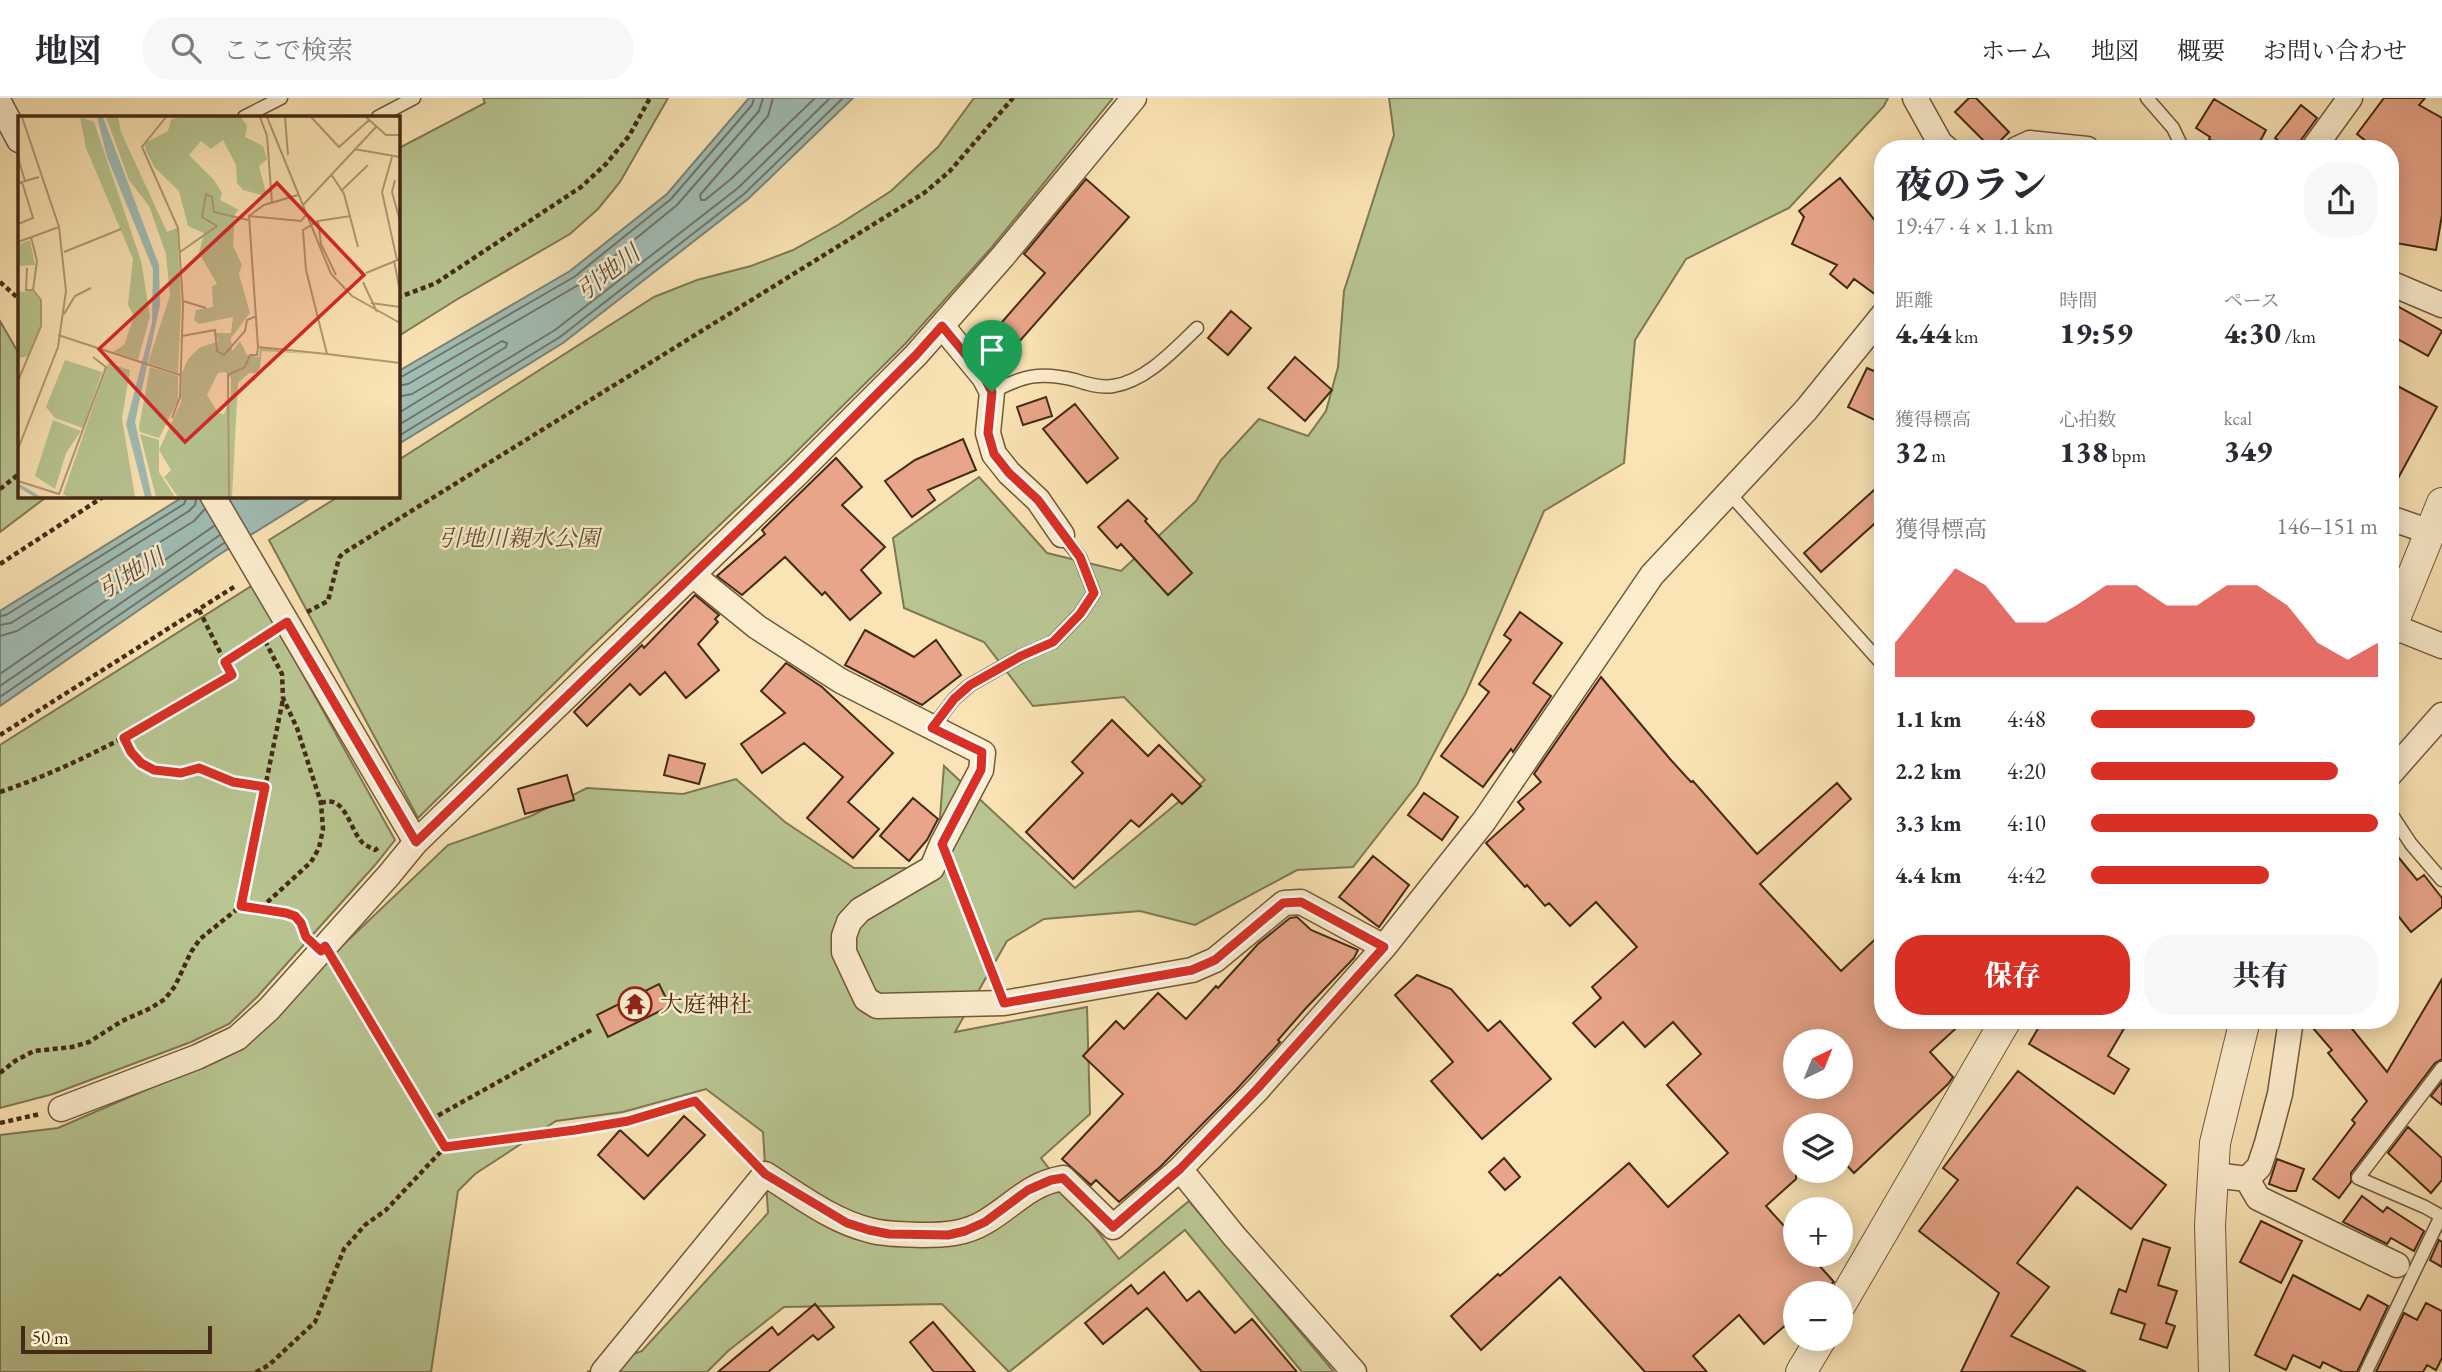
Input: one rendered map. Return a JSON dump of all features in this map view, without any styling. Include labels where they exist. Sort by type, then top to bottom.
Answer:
[{"type":"street","points":[[61,1109],[197,1057],[237,1038],[269,1009],[389,875],[412,836],[693,575],[916,355],[1134,98]]},
{"type":"street","points":[[1915,98],[1938,140]]},
{"type":"street","points":[[2319,140],[2350,98]]},
{"type":"street","points":[[0,104],[18,138]]},
{"type":"street","points":[[2399,287],[2442,305]]},
{"type":"street","points":[[942,326],[984,377],[992,392],[988,433],[994,454],[1009,473],[1038,500],[1062,534]]},
{"type":"street","points":[[603,1372],[765,1174],[847,1223],[889,1234],[948,1235],[985,1222],[1028,1190],[1063,1178],[1113,1227],[1180,1169],[1258,1088],[1384,947],[1484,821],[1652,575],[1692,529],[1806,410],[1874,326]]},
{"type":"street","points":[[213,497],[412,836]]},
{"type":"street","points":[[2399,608],[2442,503]]},
{"type":"street","points":[[2399,521],[2430,532]]},
{"type":"street","points":[[693,575],[757,627],[841,681],[982,752],[981,770],[932,868],[883,895],[849,922],[844,936],[844,952],[866,999],[877,1006],[1004,1003],[1192,970],[1215,960],[1283,903],[1301,902],[1384,947]]},
{"type":"street","points":[[2399,630],[2442,646]]},
{"type":"street","points":[[2399,764],[2442,715]]},
{"type":"street","points":[[1853,1283],[2001,1029]]},
{"type":"street","points":[[2214,1372],[2210,1225],[2215,1143],[2243,1029]]},
{"type":"street","points":[[2247,1179],[2259,1167],[2267,1143],[2280,1094],[2290,1029]]},
{"type":"street","points":[[1180,1169],[1234,1236],[1354,1372]]},
{"type":"street","points":[[2214,1175],[2247,1179]]},
{"type":"street","points":[[2247,1179],[2258,1198],[2397,1265]]},
{"type":"street","points":[[1801,1372],[1814,1351]]},
{"type":"lane","points":[[246,116],[281,98]]},
{"type":"lane","points":[[380,116],[414,98]]},
{"type":"lane","points":[[2147,98],[2173,128],[2179,140]]},
{"type":"lane","points":[[992,392],[1014,380],[1037,375],[1054,375],[1101,387],[1115,386],[1140,376],[1197,328]]},
{"type":"lane","points":[[1728,493],[1874,655]]},
{"type":"lane","points":[[932,728],[954,699],[970,685],[1021,656],[1053,642],[1080,614],[1094,593],[1080,557],[1062,534]]},
{"type":"lane","points":[[2399,826],[2442,880]]},
{"type":"lane","points":[[2366,1372],[2441,1216],[2358,1178],[2442,1069]]},
{"type":"path","points":[[399,297],[436,283],[581,187],[606,164],[629,136],[650,98]]},
{"type":"path","points":[[225,662],[287,622],[328,601],[342,554],[925,192],[949,172],[1013,98]]},
{"type":"path","points":[[0,282],[18,298]]},
{"type":"path","points":[[0,489],[18,475]]},
{"type":"path","points":[[0,564],[103,497]]},
{"type":"path","points":[[0,735],[239,584],[262,580]]},
{"type":"path","points":[[0,792],[51,774],[124,738],[232,675],[198,610]]},
{"type":"path","points":[[0,1073],[34,1051],[72,1047],[89,1042],[122,1021],[151,1009],[175,986],[200,939],[241,906],[283,698],[282,674],[264,639]]},
{"type":"path","points":[[261,908],[311,862],[319,848],[323,829],[321,803],[297,728],[283,698]]},
{"type":"path","points":[[124,738],[141,763],[154,770],[181,773],[199,768],[233,782],[265,787]]},
{"type":"path","points":[[321,803],[336,802],[362,843],[375,850],[412,836]]},
{"type":"path","points":[[942,844],[1004,1003]]},
{"type":"path","points":[[241,906],[295,916],[301,923],[306,937],[323,949],[445,1147]]},
{"type":"path","points":[[430,1120],[593,1029]]},
{"type":"path","points":[[256,1372],[269,1365],[315,1322],[344,1249],[365,1225],[386,1210],[445,1147],[628,1121],[695,1101],[765,1174]]},
{"type":"path","points":[[0,1123],[61,1109]]},
{"type":"green space","points":[[483,98],[668,98],[620,182],[598,209],[570,234],[399,336],[399,148],[485,103]]},
{"type":"green space","name":"引地川親水公園","points":[[974,98],[1113,98],[992,247],[905,344],[418,818],[269,540],[338,497],[399,497],[399,460],[654,297],[697,280],[751,266],[793,250],[838,225],[891,191],[938,147]]},
{"type":"green space","points":[[1389,98],[1888,98],[1884,106],[1789,208],[1686,259],[1635,340],[1624,463],[1544,511],[1466,693],[1417,785],[1353,867],[1297,870],[1195,925],[1140,911],[1044,919],[1007,941],[955,1032],[1087,1007],[1090,1114],[1041,1158],[1119,1259],[1189,1201],[1334,1372],[1302,1372],[1185,1230],[1009,1372],[942,1304],[784,1307],[728,1351],[707,1372],[587,1372],[642,1351],[768,1213],[763,1132],[706,1089],[623,1112],[556,1121],[475,1174],[458,1191],[431,1372],[0,1372],[0,1135],[58,1128],[243,1048],[299,987],[448,845],[531,816],[587,788],[683,794],[736,779],[785,822],[854,868],[936,868],[944,766],[1075,888],[1205,780],[1124,697],[1033,706],[984,642],[904,608],[893,538],[979,477],[1047,553],[1121,571],[1196,501],[1221,460],[1259,419],[1308,436],[1326,411],[1338,367],[1344,291],[1394,135]]},
{"type":"green space","points":[[0,321],[18,352],[18,497],[46,497],[0,532]]},
{"type":"green space","points":[[253,585],[395,840],[257,997],[229,1024],[191,1042],[53,1094],[0,1108],[0,745]]},
{"type":"water","name":"引地川","points":[[749,98],[853,98],[748,199],[563,343],[399,444],[399,371],[570,271],[667,194]]},
{"type":"water","name":"引地川","points":[[183,497],[312,497],[220,554],[0,706],[0,611]]},
{"type":"building","points":[[1969,98],[1976,98],[2009,132],[2001,140],[1983,140],[1955,112]]},
{"type":"building","points":[[2384,98],[2425,98],[2419,105],[2442,118],[2442,215],[2436,250],[2399,244],[2399,140],[2365,140],[2357,134]]},
{"type":"building","points":[[2214,99],[2266,130],[2261,140],[2211,140],[2196,128]]},
{"type":"building","points":[[2301,105],[2317,118],[2301,140],[2275,138]]},
{"type":"building","points":[[1840,178],[1874,219],[1874,293],[1854,279],[1847,288],[1830,274],[1837,265],[1792,244],[1804,217],[1799,211]]},
{"type":"building","points":[[1086,179],[1129,217],[996,368],[981,350],[1045,273],[1024,254]]},
{"type":"building","points":[[2399,307],[2442,331],[2428,356],[2399,340]]},
{"type":"building","points":[[1231,311],[1251,328],[1228,355],[1208,338]]},
{"type":"building","points":[[1295,357],[1332,390],[1305,421],[1268,388]]},
{"type":"building","points":[[1867,368],[1874,371],[1874,420],[1848,407]]},
{"type":"building","points":[[2399,387],[2437,407],[2399,477]]},
{"type":"building","points":[[1046,397],[1052,416],[1023,425],[1017,407]]},
{"type":"building","points":[[1075,404],[1118,458],[1087,483],[1043,429]]},
{"type":"building","points":[[963,439],[976,470],[928,490],[935,500],[912,517],[885,481],[915,460]]},
{"type":"building","points":[[836,458],[862,487],[842,505],[885,547],[861,570],[881,593],[850,620],[825,592],[822,595],[785,557],[742,595],[717,576],[765,534],[762,530]]},
{"type":"building","points":[[1874,490],[1874,524],[1821,572],[1804,553]]},
{"type":"building","points":[[1128,500],[1192,573],[1168,595],[1121,544],[1117,548],[1098,527]]},
{"type":"building","points":[[695,595],[719,615],[715,619],[718,622],[698,644],[719,670],[686,698],[665,672],[640,695],[630,684],[587,726],[574,712],[642,645],[644,648]]},
{"type":"building","points":[[1520,612],[1562,643],[1533,683],[1551,696],[1513,752],[1511,749],[1483,787],[1441,756],[1489,692],[1479,684],[1511,640],[1504,635]]},
{"type":"building","points":[[865,630],[914,657],[936,640],[961,675],[922,705],[845,665]]},
{"type":"building","points":[[786,663],[822,687],[893,753],[848,802],[879,829],[853,858],[807,818],[843,777],[804,743],[762,773],[741,744],[785,713],[761,691]]},
{"type":"building","points":[[1601,677],[1670,759],[1691,782],[1693,781],[1757,854],[1837,783],[1851,799],[1760,884],[1841,971],[1874,940],[1874,1029],[1955,1029],[1930,1052],[1953,1077],[1854,1173],[1853,1113],[1783,1113],[1783,1183],[1792,1183],[1766,1206],[1783,1225],[1783,1267],[1821,1267],[1833,1281],[1783,1281],[1783,1327],[1764,1344],[1739,1315],[1693,1356],[1707,1372],[1645,1372],[1560,1277],[1481,1350],[1451,1316],[1629,1163],[1668,1207],[1728,1153],[1667,1085],[1701,1054],[1673,1022],[1645,1047],[1623,1022],[1595,1047],[1573,1023],[1601,998],[1592,987],[1637,947],[1596,902],[1570,926],[1549,903],[1545,906],[1527,885],[1525,887],[1486,843],[1524,809],[1518,802],[1541,782],[1534,774]]},
{"type":"building","points":[[1112,720],[1148,756],[1159,745],[1201,786],[1182,804],[1172,794],[1139,827],[1131,820],[1073,879],[1026,832],[1083,773],[1072,762]]},
{"type":"building","points":[[669,755],[705,764],[699,784],[664,775]]},
{"type":"building","points":[[567,775],[574,800],[525,814],[518,789]]},
{"type":"building","points":[[1424,793],[1458,817],[1442,840],[1408,815]]},
{"type":"building","points":[[913,798],[938,819],[927,840],[909,861],[880,836]]},
{"type":"building","points":[[1373,856],[1409,885],[1379,927],[1339,897]]},
{"type":"building","points":[[2399,858],[2417,880],[2424,875],[2442,898],[2442,907],[2411,932],[2399,917]]},
{"type":"building","points":[[1297,917],[1311,930],[1358,950],[1354,958],[1306,1008],[1278,1040],[1280,1042],[1236,1090],[1160,1167],[1119,1202],[1096,1180],[1091,1185],[1062,1159],[1123,1094],[1083,1056],[1116,1021],[1124,1029],[1158,993],[1186,1019],[1258,944],[1290,918]]},
{"type":"building","points":[[1417,975],[1451,989],[1488,1031],[1500,1021],[1551,1079],[1482,1139],[1431,1081],[1453,1062],[1395,995]]},
{"type":"building","points":[[2442,979],[2442,1059],[2435,1063],[2351,1173],[2351,1182],[2339,1198],[2313,1179],[2355,1123],[2352,1120],[2367,1101],[2328,1053],[2332,1050],[2314,1029],[2352,1029],[2387,1072]]},
{"type":"building","points":[[659,984],[670,1006],[608,1037],[597,1015]]},
{"type":"building","points":[[2038,1029],[2124,1029],[2108,1056],[2129,1069],[2114,1094],[2029,1044]]},
{"type":"building","points":[[2018,1071],[2166,1185],[2131,1229],[2077,1187],[2017,1263],[2049,1287],[2011,1336],[2086,1372],[1961,1372],[1999,1293],[1919,1231],[1958,1180],[1943,1168]]},
{"type":"building","points":[[2442,1082],[2442,1105],[2431,1096]]},
{"type":"building","points":[[684,1116],[705,1135],[644,1199],[598,1155],[620,1130],[648,1156]]},
{"type":"building","points":[[2408,1127],[2442,1158],[2442,1180],[2431,1193],[2388,1153]]},
{"type":"building","points":[[1504,1158],[1520,1177],[1505,1190],[1489,1172]]},
{"type":"building","points":[[2277,1159],[2304,1169],[2296,1191],[2269,1184]]},
{"type":"building","points":[[2362,1196],[2383,1212],[2387,1207],[2424,1231],[2414,1251],[2391,1238],[2387,1244],[2343,1222]]},
{"type":"building","points":[[2261,1221],[2302,1241],[2281,1283],[2240,1262]]},
{"type":"building","points":[[2143,1239],[2170,1248],[2158,1285],[2177,1291],[2166,1323],[2175,1326],[2167,1348],[2140,1339],[2145,1324],[2111,1313],[2119,1289],[2126,1292]]},
{"type":"building","points":[[2439,1240],[2442,1242],[2442,1267],[2430,1260]]},
{"type":"building","points":[[1164,1272],[1187,1301],[1199,1291],[1235,1333],[1252,1319],[1297,1372],[1202,1372],[1147,1308],[1103,1344],[1085,1323],[1131,1285],[1138,1294]]},
{"type":"building","points":[[2293,1275],[2360,1310],[2368,1295],[2388,1306],[2357,1372],[2343,1372],[2323,1362],[2320,1368],[2293,1355],[2286,1370],[2255,1355]]},
{"type":"building","points":[[2426,1303],[2442,1311],[2442,1358],[2436,1370],[2427,1365],[2423,1372],[2376,1372],[2404,1313],[2417,1320]]},
{"type":"building","points":[[815,1304],[834,1327],[818,1340],[813,1335],[768,1372],[718,1372],[772,1327],[778,1335]]},
{"type":"building","points":[[933,1322],[975,1372],[934,1372],[910,1342]]},
{"type":"place","name":"大庭神社","points":[[635,1004]]},
{"type":"route","points":[[942,326],[984,377],[992,392],[988,433],[994,454],[1009,473],[1038,500],[1080,557],[1094,593],[1080,614],[1053,642],[1021,656],[970,685],[954,699],[932,728],[982,752],[981,770],[942,844],[1004,1003],[1192,970],[1215,960],[1283,903],[1301,902],[1384,947],[1258,1088],[1180,1169],[1113,1227],[1063,1178],[1028,1190],[985,1222],[965,1231],[948,1235],[889,1234],[869,1230],[847,1223],[765,1174],[695,1101],[628,1121],[445,1147],[325,946],[321,951],[306,937],[295,916],[241,906],[265,787],[233,782],[199,768],[181,773],[154,770],[141,763],[124,738],[232,675],[225,662],[287,622],[416,842],[796,475],[942,326]]}]
